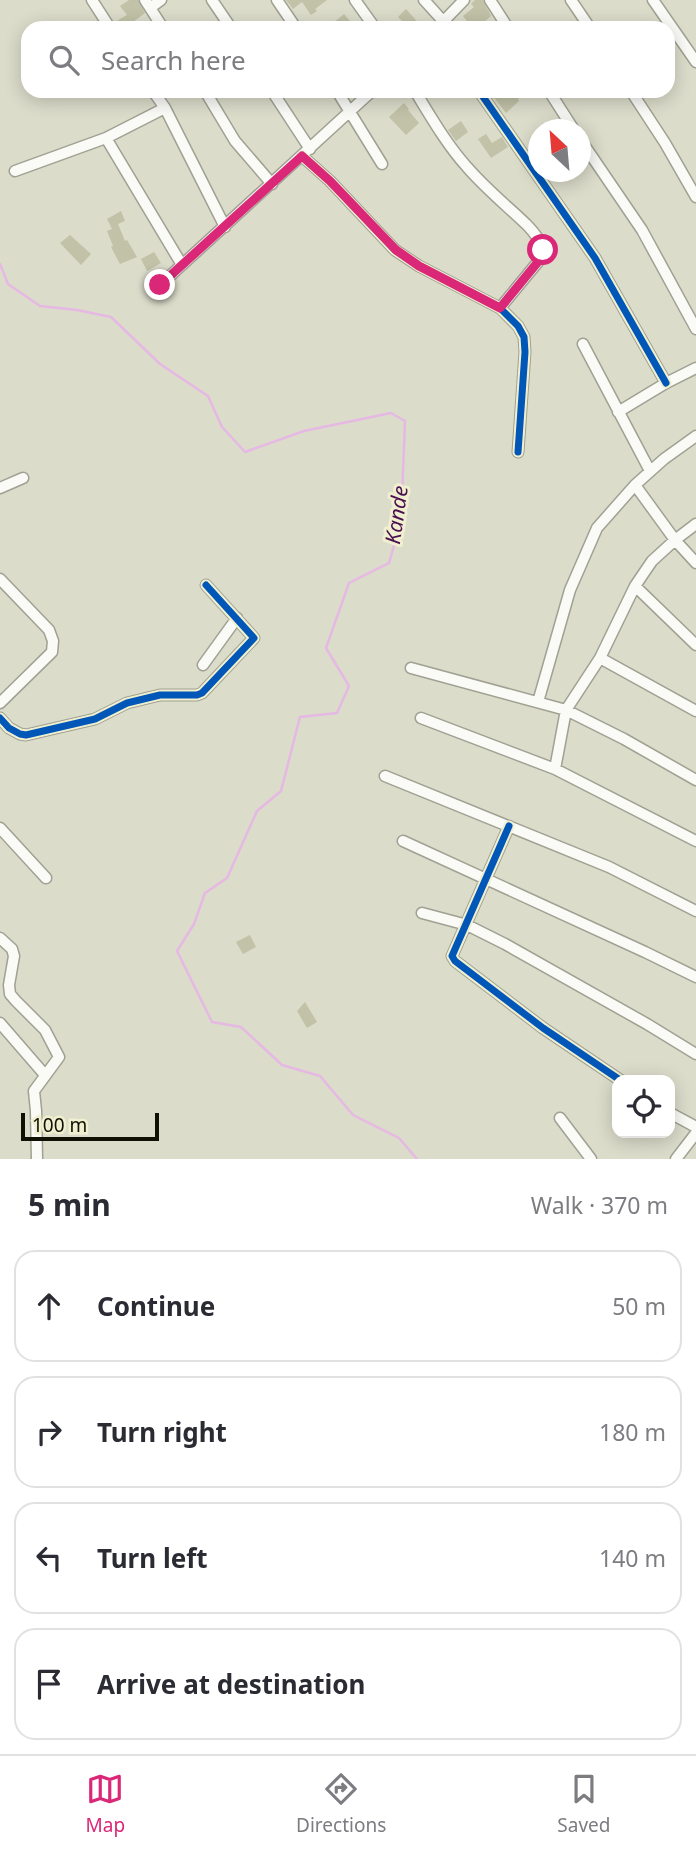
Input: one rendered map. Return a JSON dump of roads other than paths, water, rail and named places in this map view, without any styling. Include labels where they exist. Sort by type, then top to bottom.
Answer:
[{"type":"street","points":[[92,0],[106,21]]},
{"type":"street","points":[[158,21],[147,4],[161,0]]},
{"type":"street","points":[[212,0],[226,21]]},
{"type":"street","points":[[278,0],[292,21]]},
{"type":"street","points":[[355,0],[370,21]]},
{"type":"street","points":[[424,0],[438,21]]},
{"type":"street","points":[[443,21],[464,0]]},
{"type":"street","points":[[490,0],[504,21]]},
{"type":"street","points":[[571,0],[585,21]]},
{"type":"street","points":[[653,0],[668,21]]},
{"type":"street","points":[[675,32],[696,62]]},
{"type":"street","points":[[158,98],[225,227]]},
{"type":"street","points":[[209,98],[235,141],[272,184]]},
{"type":"street","points":[[276,98],[306,153],[396,250],[419,266],[500,308],[518,326],[524,337],[525,352],[518,452]]},
{"type":"street","points":[[342,98],[382,164]]},
{"type":"street","points":[[160,285],[365,98]]},
{"type":"street","points":[[420,98],[456,154],[488,190],[528,226],[543,250],[542,257],[500,308]]},
{"type":"street","points":[[484,98],[595,258],[666,383]]},
{"type":"street","points":[[553,98],[567,119]]},
{"type":"street","points":[[636,98],[696,197]]},
{"type":"street","points":[[15,171],[106,138],[165,108]]},
{"type":"street","points":[[106,138],[182,265]]},
{"type":"street","points":[[591,155],[642,230],[696,329]]},
{"type":"street","points":[[583,344],[650,471]]},
{"type":"street","points":[[618,412],[696,368]]},
{"type":"street","points":[[538,702],[570,590],[597,528],[650,471],[696,436]]},
{"type":"street","points":[[0,488],[23,478]]},
{"type":"street","points":[[635,485],[675,540],[696,562]]},
{"type":"street","points":[[555,769],[566,710],[600,658],[635,586],[652,561],[696,524]]},
{"type":"street","points":[[0,579],[45,625],[53,641],[52,652],[0,703]]},
{"type":"street","points":[[0,718],[9,728],[26,735],[95,719],[127,704],[160,695],[202,693],[254,640],[206,585]]},
{"type":"street","points":[[635,586],[696,645]]},
{"type":"street","points":[[203,665],[237,618]]},
{"type":"street","points":[[600,658],[696,711]]},
{"type":"street","points":[[411,668],[566,710],[696,780]]},
{"type":"street","points":[[421,718],[555,769],[696,841]]},
{"type":"street","points":[[385,776],[609,867],[696,911]]},
{"type":"street","points":[[509,826],[453,952],[455,961],[543,1028],[613,1075]]},
{"type":"street","points":[[0,828],[46,878]]},
{"type":"street","points":[[403,841],[696,977]]},
{"type":"street","points":[[422,913],[467,925],[505,944],[696,1054]]},
{"type":"street","points":[[0,938],[12,949],[14,956],[10,993],[45,1030],[59,1057],[34,1091],[37,1159]]},
{"type":"street","points":[[0,1023],[45,1075]]},
{"type":"street","points":[[675,1116],[696,1127]]},
{"type":"street","points":[[560,1118],[591,1159]]},
{"type":"street","points":[[676,1159],[696,1133]]},
{"type":"waterway","name":"Kande","points":[[0,264],[8,284],[40,306],[111,317],[160,364],[208,396],[222,427],[245,452],[304,431],[391,413],[405,421],[401,521],[389,563],[349,583],[326,648],[349,686],[337,713],[300,717],[281,791],[257,811],[227,878],[205,893],[194,924],[177,951],[212,1022],[241,1027],[282,1065],[320,1076],[353,1115],[399,1138],[417,1159]]}]
